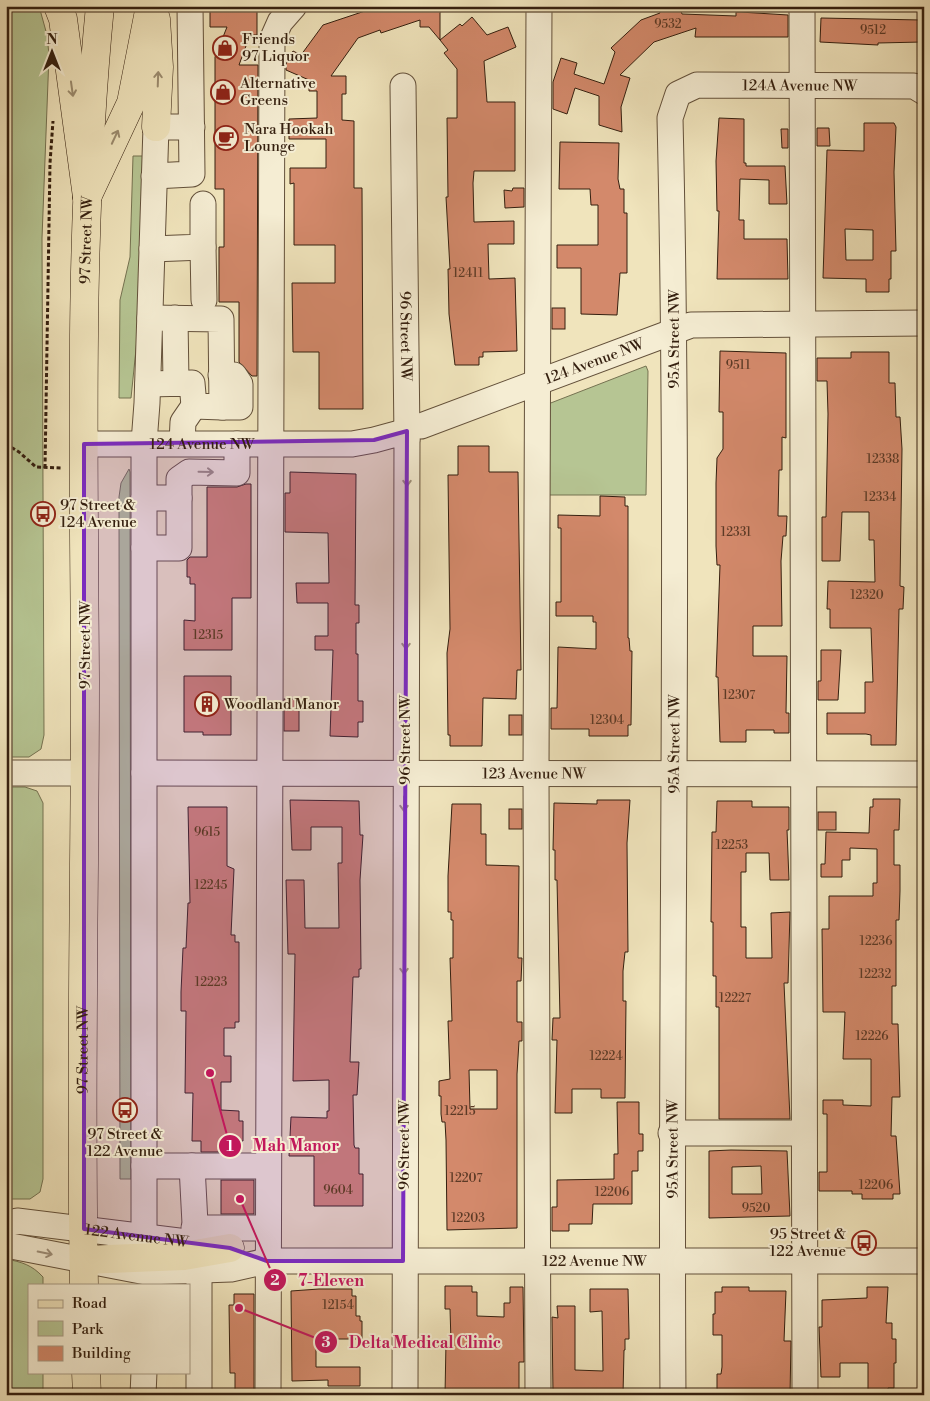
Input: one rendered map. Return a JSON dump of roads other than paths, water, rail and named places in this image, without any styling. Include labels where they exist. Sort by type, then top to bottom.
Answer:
[{"type":"main road","points":[[58,6],[63,20],[87,197]]},
{"type":"main road","name":"97 Street NW","points":[[84,1273],[84,444],[87,197],[93,77],[100,6]]},
{"type":"main road","points":[[87,197],[131,102],[152,6]]},
{"type":"main road","points":[[152,6],[158,39],[156,128]]},
{"type":"main road","points":[[84,1273],[230,1248]]},
{"type":"main road","points":[[86,1374],[87,1395]]},
{"type":"street","points":[[154,176],[192,174],[190,6]]},
{"type":"street","points":[[268,1395],[270,773],[251,444],[272,40],[280,22],[294,6]]},
{"type":"street","points":[[538,1395],[536,773],[539,6]]},
{"type":"street","points":[[802,6],[805,1395]]},
{"type":"street","name":"124A Avenue NW","points":[[678,94],[697,85],[914,86],[924,92]]},
{"type":"street","name":"96 Street NW","points":[[403,86],[412,432],[405,772],[403,1261],[405,1395]]},
{"type":"street","name":"95A Street NW","points":[[673,1395],[671,1133],[675,330],[670,118],[678,94]]},
{"type":"street","points":[[144,1237],[144,443],[148,384],[156,128],[192,127]]},
{"type":"street","points":[[182,443],[187,391],[190,312],[203,247],[203,204]]},
{"type":"street","points":[[152,248],[203,247]]},
{"type":"street","points":[[150,318],[190,312],[221,318],[222,375],[231,407]]},
{"type":"street","name":"124 Avenue NW","points":[[84,444],[352,444],[412,432],[691,325],[924,323]]},
{"type":"street","points":[[144,548],[179,548],[179,479],[189,472],[237,473],[251,444],[246,422],[231,407],[187,391],[148,384]]},
{"type":"street","points":[[144,498],[179,498]]},
{"type":"street","name":"123 Avenue NW","points":[[144,773],[673,772],[924,774]]},
{"type":"street","points":[[6,773],[85,773]]},
{"type":"street","points":[[671,1133],[804,1133]]},
{"type":"street","points":[[144,1166],[268,1166]]},
{"type":"street","points":[[192,1166],[195,1235],[268,1228]]},
{"type":"street","name":"122 Avenue NW","points":[[6,1224],[17,1221],[144,1237],[195,1235],[268,1261]]},
{"type":"street","name":"122 Avenue NW","points":[[6,1245],[84,1273],[146,1278],[199,1270],[231,1268],[268,1261],[924,1261]]},
{"type":"street","points":[[199,1270],[199,1395]]},
{"type":"street","points":[[144,1374],[144,1395]]},
{"type":"place","name":"Friends 97 Liquor","points":[[225,48]]},
{"type":"place","name":"Alternative Greens","points":[[223,92]]},
{"type":"place","name":"Nara Hookah Lounge","points":[[226,138]]},
{"type":"place","name":"97 Street & 124 Avenue","points":[[43,514]]},
{"type":"place","name":"Woodland Manor","points":[[207,704]]},
{"type":"place","name":"Mah Manor","points":[[210,1073]]},
{"type":"place","name":"97 Street & 122 Avenue","points":[[125,1110]]},
{"type":"place","name":"7-Eleven","points":[[240,1199]]},
{"type":"place","name":"95 Street & 122 Avenue","points":[[864,1243]]},
{"type":"place","name":"Delta Medical Clinic","points":[[239,1308]]}]
